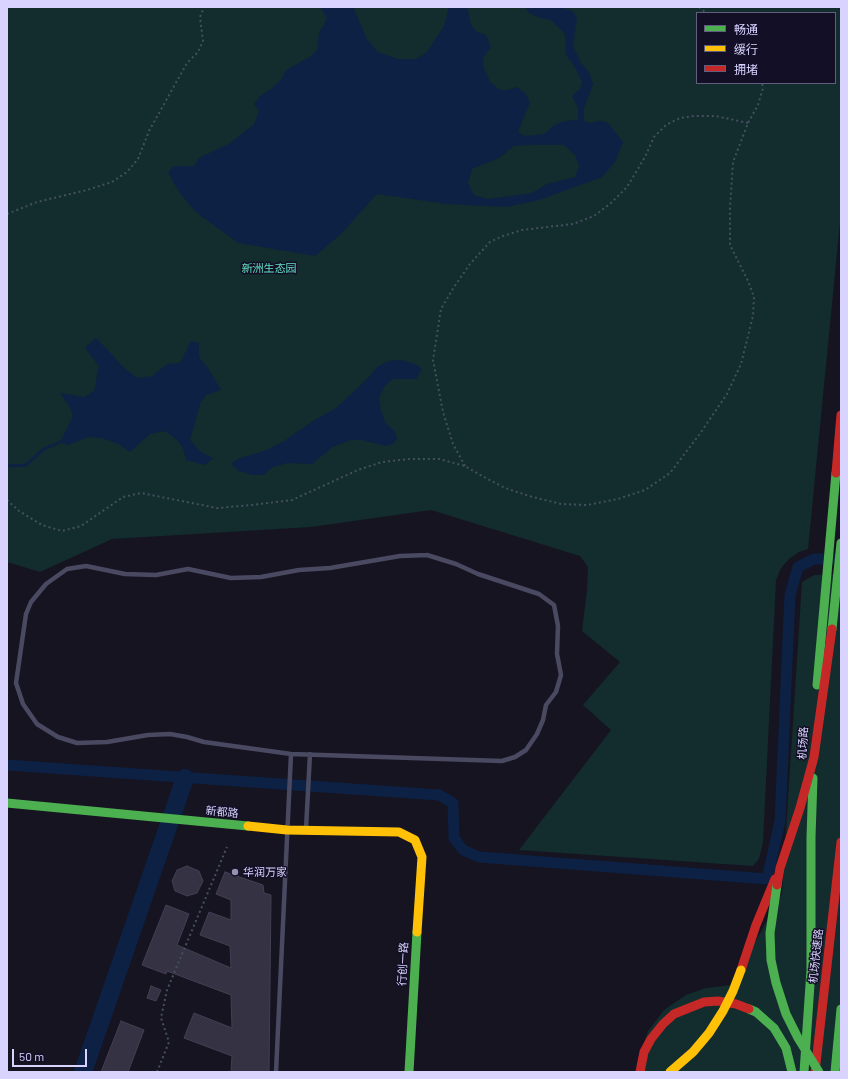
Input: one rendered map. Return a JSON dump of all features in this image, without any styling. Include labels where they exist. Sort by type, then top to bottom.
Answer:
[{"type":"main road","name":"机场路","points":[[804,1072],[811,970],[811,837],[817,696],[841,415]]},
{"type":"main road","points":[[670,1072],[693,1052],[705,1038],[723,1011],[733,991],[756,925],[780,868],[800,808],[814,757],[821,714],[841,543]]},
{"type":"main road","name":"新都路","points":[[7,803],[287,830],[399,832],[415,840],[422,857]]},
{"type":"main road","name":"机场快速路","points":[[815,1072],[841,842]]},
{"type":"main road","name":"行创一路","points":[[409,1072],[422,857]]},
{"type":"main road","points":[[780,868],[770,933],[771,960],[776,983],[786,1014],[802,1044],[820,1072]]},
{"type":"main road","points":[[640,1072],[644,1052],[651,1039],[663,1024],[674,1014],[689,1007],[704,1002],[718,1001],[736,1004],[756,1012],[774,1028],[786,1048],[792,1072]]},
{"type":"main road","points":[[836,1072],[841,1009]]},
{"type":"lane","points":[[400,556],[427,556],[456,564],[478,574],[539,594],[554,605],[558,626],[557,654],[561,674],[556,692],[546,705],[543,720],[537,734],[526,750],[515,757],[502,760],[310,754],[291,754],[204,742],[170,734],[107,742],[85,743],[77,743],[58,737],[37,724],[23,704],[16,683],[26,614],[31,602],[46,584],[67,569],[86,566],[125,574],[156,575],[188,569],[231,578],[261,577],[299,570],[343,566],[400,556]]},
{"type":"lane","points":[[276,1072],[291,754]]},
{"type":"lane","points":[[306,831],[310,754]]},
{"type":"path","points":[[7,214],[37,202],[87,190],[112,182],[127,172],[138,159],[149,131],[187,63],[198,52],[203,41],[200,18],[204,7]]},
{"type":"path","points":[[7,500],[19,511],[42,525],[62,531],[80,526],[124,497],[141,493],[217,508],[292,500],[358,470],[382,462],[410,459],[438,459],[465,466],[505,488],[561,504],[587,505],[618,499],[645,490],[670,473],[699,436],[727,394],[741,364],[753,316],[754,297],[748,281],[730,245],[730,208],[733,162],[748,123],[758,105],[763,88],[762,84]]},
{"type":"path","points":[[465,466],[453,444],[443,412],[433,360],[441,309],[470,264],[490,242],[503,236],[522,230],[573,224],[594,216],[612,203],[626,187],[645,157],[654,137],[666,125],[680,118],[694,116],[716,116],[748,123]]},
{"type":"path","points":[[156,1072],[169,1042],[161,1018],[167,990],[227,847]]},
{"type":"green space","name":"新洲生态园","points":[[7,7],[841,7],[841,212],[808,549],[799,552],[789,559],[781,568],[776,580],[763,842],[759,859],[753,866],[519,850],[611,730],[583,705],[620,662],[582,631],[588,567],[580,556],[431,510],[311,527],[112,539],[40,572],[7,562]]},
{"type":"green space","points":[[841,574],[841,1072],[635,1072],[648,1031],[664,1010],[686,995],[706,988],[732,985],[782,893],[802,582],[814,575]]},
{"type":"water","points":[[317,7],[353,7],[367,39],[378,52],[398,59],[416,59],[427,52],[444,26],[449,7],[467,7],[471,25],[477,32],[486,35],[491,47],[483,58],[484,69],[491,83],[500,90],[508,90],[517,87],[525,93],[530,102],[518,132],[525,136],[544,134],[553,126],[564,121],[578,120],[578,108],[572,96],[580,89],[582,82],[566,55],[565,34],[551,20],[540,18],[529,13],[525,7],[561,7],[572,11],[577,18],[573,46],[581,63],[589,72],[593,84],[584,108],[584,121],[590,123],[600,121],[607,122],[623,142],[615,162],[602,177],[539,200],[506,207],[447,204],[377,194],[340,235],[315,256],[238,243],[197,213],[182,196],[168,172],[174,166],[194,166],[199,158],[230,143],[254,124],[259,111],[254,104],[260,96],[271,89],[283,77],[285,71],[311,56],[317,50],[319,33],[327,19],[322,9]],"holes":[[[564,145],[575,155],[579,166],[575,177],[547,184],[532,193],[488,199],[474,195],[468,183],[472,169],[499,158],[514,146]]]},
{"type":"water","points":[[96,338],[122,366],[137,378],[152,376],[167,364],[180,363],[191,341],[199,343],[199,357],[208,368],[221,390],[206,395],[200,404],[190,440],[201,452],[213,458],[205,465],[186,460],[183,448],[177,440],[165,431],[150,434],[130,452],[117,443],[101,438],[88,437],[68,445],[60,442],[73,416],[71,409],[60,393],[84,397],[94,391],[99,366],[85,348]]},
{"type":"water","points":[[400,360],[415,364],[422,369],[416,379],[393,379],[385,386],[379,397],[385,422],[395,432],[397,438],[394,443],[386,446],[361,440],[351,440],[333,447],[312,464],[287,463],[273,467],[263,475],[253,475],[239,471],[231,464],[237,459],[264,451],[284,441],[313,421],[336,408],[368,378],[377,367],[388,361]]},
{"type":"building","points":[[187,866],[199,871],[203,881],[197,893],[187,896],[175,891],[172,881],[177,870]]},
{"type":"building","points":[[225,872],[263,885],[264,893],[271,895],[269,1072],[231,1072],[232,1056],[184,1038],[194,1013],[232,1028],[231,995],[167,971],[166,974],[142,965],[166,905],[189,914],[177,945],[231,968],[230,946],[200,935],[209,912],[231,920],[231,900],[216,894]]},
{"type":"building","points":[[151,986],[161,990],[156,1001],[147,998]]},
{"type":"building","points":[[121,1021],[144,1030],[128,1072],[101,1072]]},
{"type":"waterway","points":[[7,464],[10,466],[26,465],[44,449],[60,442]]},
{"type":"waterway","points":[[7,765],[439,795],[453,803],[454,838],[463,850],[479,857],[767,879],[780,821],[790,595],[798,567],[814,559],[837,559]]},
{"type":"waterway","points":[[83,1072],[185,778]]},
{"type":"traffic: fast","points":[[817,685],[836,473]]},
{"type":"traffic: fast","points":[[832,629],[841,543]]},
{"type":"traffic: fast","points":[[804,1072],[811,970],[811,837],[813,778]]},
{"type":"traffic: fast","points":[[7,803],[248,826]]},
{"type":"traffic: fast","points":[[777,885],[770,933],[771,960],[776,983],[786,1014],[798,1038],[819,1072]]},
{"type":"traffic: fast","points":[[409,1072],[417,932]]},
{"type":"traffic: fast","points":[[749,1009],[756,1012],[774,1028],[786,1048],[792,1072]]},
{"type":"traffic: fast","points":[[835,1072],[841,1009]]},
{"type":"traffic: slow","points":[[248,826],[287,830],[399,832],[415,840],[422,857],[417,932]]},
{"type":"traffic: slow","points":[[670,1072],[693,1052],[709,1033],[723,1011],[741,970]]},
{"type":"traffic: jam","points":[[836,473],[841,415]]},
{"type":"traffic: jam","points":[[777,885],[780,868],[800,808],[814,757],[832,629]]},
{"type":"traffic: jam","points":[[815,1072],[841,842]]},
{"type":"traffic: jam","points":[[741,970],[756,925],[775,879]]},
{"type":"traffic: jam","points":[[640,1072],[644,1052],[651,1039],[663,1024],[674,1014],[704,1002],[718,1001],[736,1004],[749,1009]]},
{"type":"place","name":"华润万家","points":[[235,872]]}]
